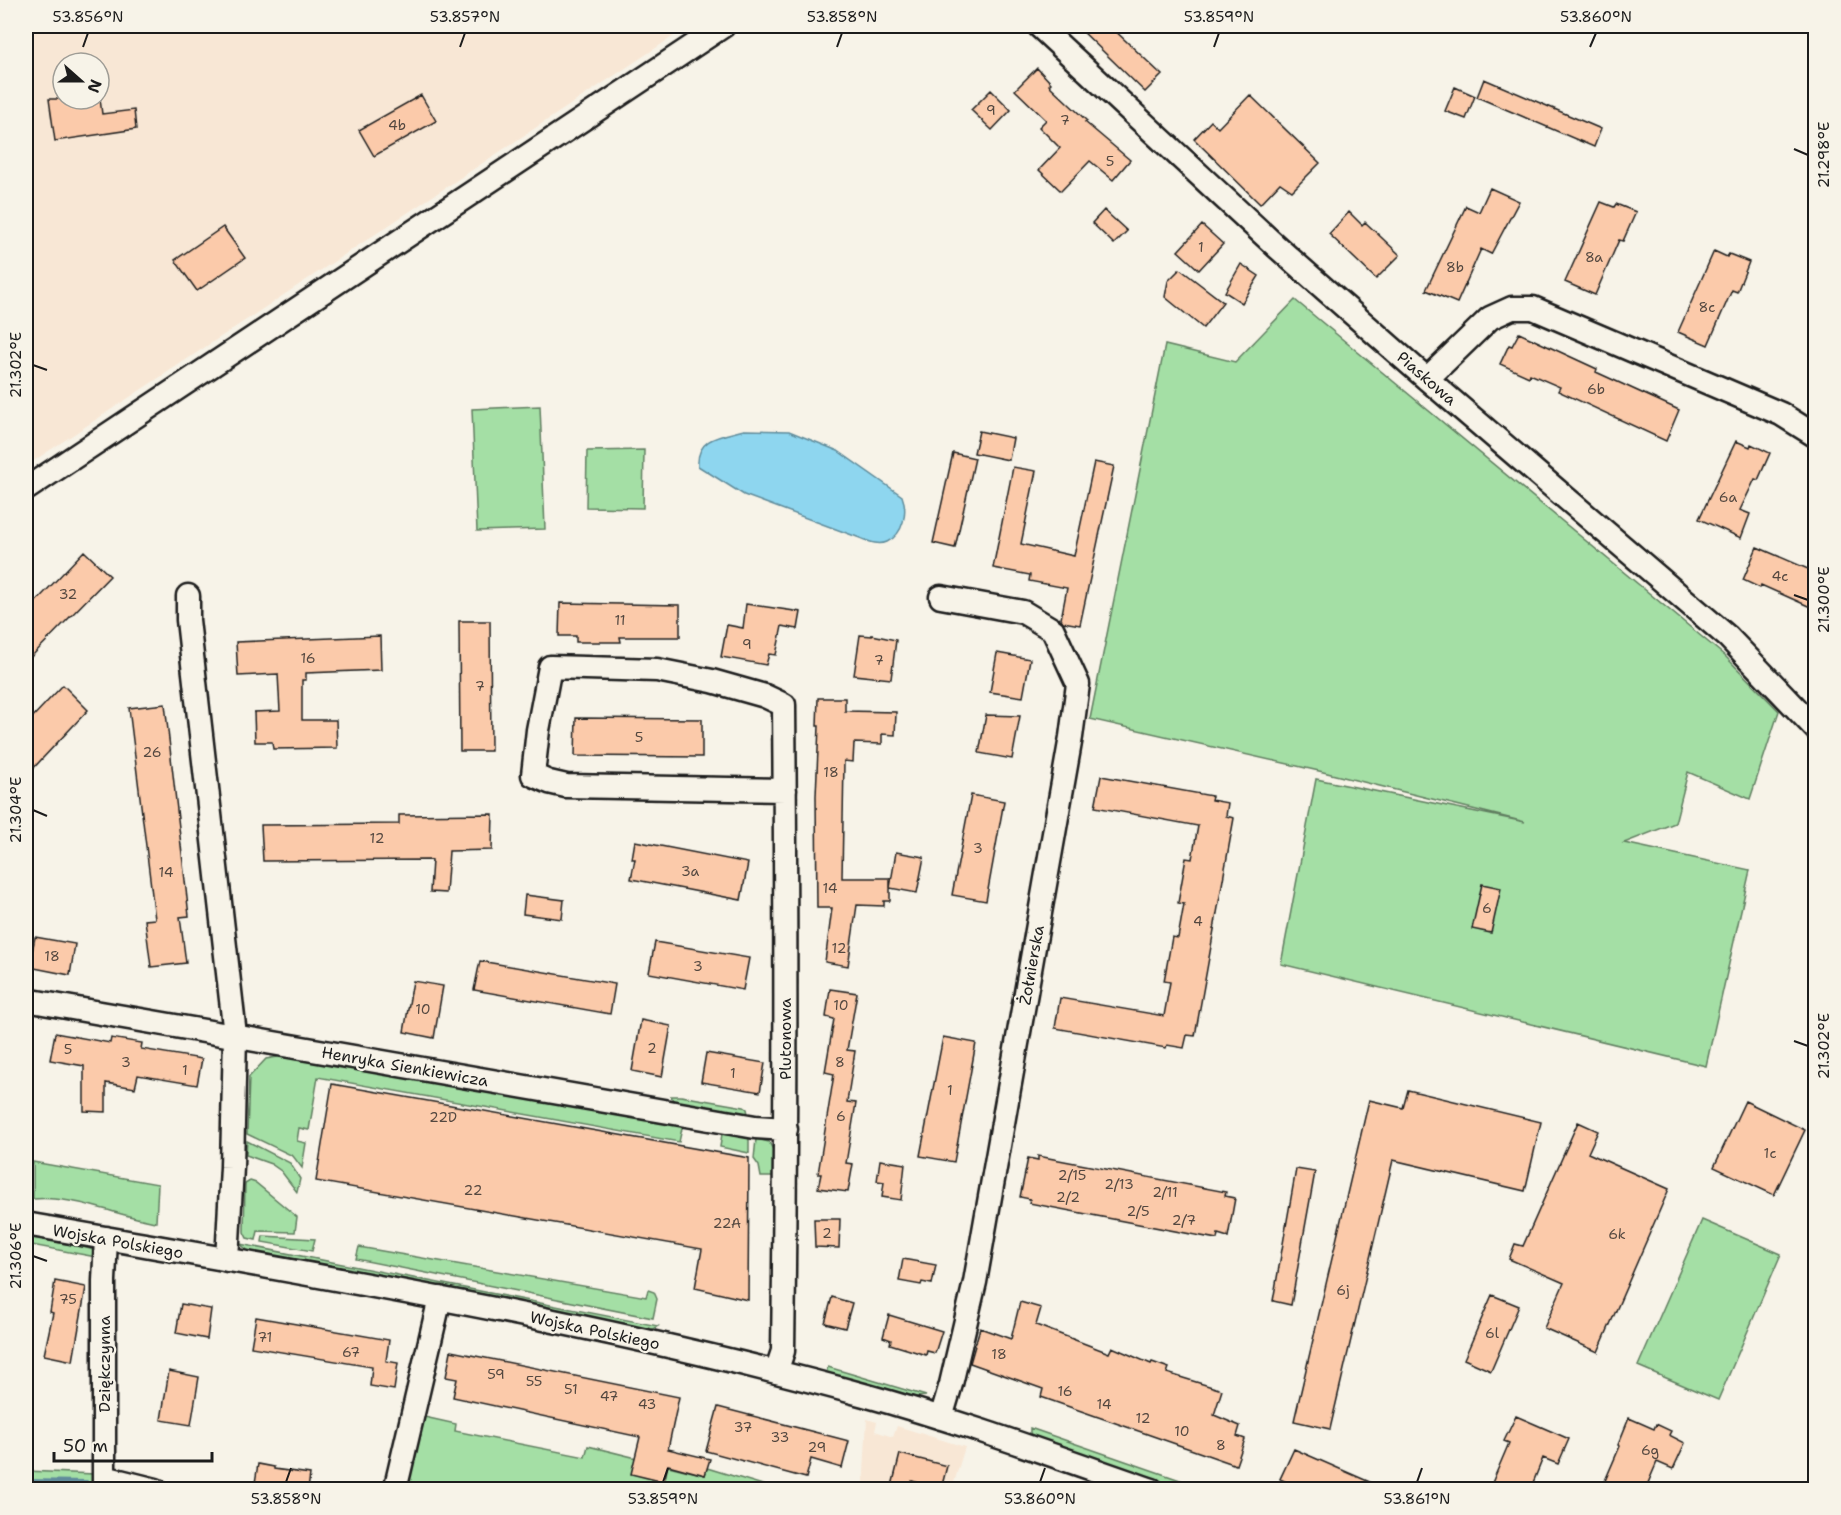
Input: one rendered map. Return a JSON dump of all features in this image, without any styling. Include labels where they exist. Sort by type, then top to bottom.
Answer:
[{"type":"street","points":[[26,489],[723,26]]},
{"type":"street","name":"Piaskowa","points":[[1040,26],[1277,247],[1728,637],[1815,729]]},
{"type":"street","points":[[1427,379],[1490,318],[1512,308],[1533,308],[1780,414],[1815,436]]},
{"type":"street","points":[[188,596],[188,620],[236,1035],[227,1260]]},
{"type":"street","name":"Żołnierska","points":[[941,597],[1023,612],[1053,630],[1078,684],[1071,737],[984,1233],[954,1373],[941,1418]]},
{"type":"street","name":"Plutonowa","points":[[776,1372],[783,1351],[786,1129],[785,790],[784,705],[765,696],[712,681],[657,670],[550,667],[538,730],[533,775],[566,786],[785,790]]},
{"type":"street","name":"Henryka Sienkiewicza","points":[[26,1000],[755,1127],[786,1129]]},
{"type":"street","name":"Wojska Polskiego","points":[[26,1224],[440,1298],[608,1332],[864,1395],[941,1418],[1152,1490]]},
{"type":"street","name":"Dziękczynna","points":[[104,1483],[106,1238]]},
{"type":"street","points":[[395,1490],[440,1298]]},
{"type":"street","points":[[104,1483],[156,1490]]},
{"type":"shaded area","points":[[26,26],[689,26],[26,466]]},
{"type":"shaded area","points":[[867,1419],[877,1422],[875,1431],[893,1437],[897,1426],[965,1447],[952,1489],[863,1490]]},
{"type":"green space","points":[[1295,300],[1725,656],[1779,711],[1750,799],[1688,772],[1675,823],[1624,843],[1750,870],[1706,1066],[1281,964],[1316,779],[1525,822],[1319,771],[1090,719],[1165,345],[1235,362]]},
{"type":"green space","points":[[540,406],[545,529],[477,531],[472,409]]},
{"type":"green space","points":[[644,450],[643,508],[586,507],[587,451]]},
{"type":"green space","points":[[278,1052],[683,1124],[679,1142],[318,1077],[309,1130],[299,1128],[297,1141],[306,1143],[302,1168],[293,1156],[247,1134],[249,1077],[266,1059],[277,1057]]},
{"type":"green space","points":[[671,1096],[744,1107],[747,1109],[749,1118],[676,1106]]},
{"type":"green space","points":[[722,1134],[749,1138],[749,1153],[720,1147]]},
{"type":"green space","points":[[756,1139],[769,1142],[774,1152],[774,1177],[761,1177],[759,1166],[754,1159]]},
{"type":"green space","points":[[247,1141],[290,1163],[300,1179],[297,1192],[281,1171],[271,1164],[246,1155]]},
{"type":"green space","points":[[33,1162],[158,1184],[156,1222],[64,1200],[33,1199]]},
{"type":"green space","points":[[250,1181],[256,1183],[297,1217],[295,1232],[258,1231],[256,1240],[247,1238],[244,1232],[245,1184]]},
{"type":"green space","points":[[1702,1220],[1781,1254],[1718,1400],[1638,1366]]},
{"type":"green space","points":[[26,1236],[87,1248],[93,1250],[96,1257],[26,1244]]},
{"type":"green space","points":[[263,1236],[315,1239],[312,1251],[262,1242]]},
{"type":"green space","points":[[240,1244],[658,1326],[651,1330],[250,1252]]},
{"type":"green space","points":[[359,1247],[646,1297],[648,1290],[654,1292],[657,1299],[653,1318],[356,1259]]},
{"type":"green space","points":[[828,1367],[926,1396],[914,1397],[826,1373]]},
{"type":"green space","points":[[420,1416],[456,1424],[455,1431],[585,1457],[588,1446],[705,1475],[707,1468],[776,1489],[402,1490]]},
{"type":"green space","points":[[1030,1428],[1206,1489],[1183,1489],[1030,1435]]},
{"type":"green space","points":[[26,1471],[94,1474],[94,1489],[26,1490]]},
{"type":"water","points":[[744,430],[789,431],[838,451],[902,496],[905,508],[901,528],[887,542],[870,542],[744,495],[698,466],[698,456],[706,443],[719,436]]},
{"type":"building","points":[[1077,26],[1110,26],[1162,75],[1145,92]]},
{"type":"building","points":[[1037,68],[1051,83],[1049,85],[1087,121],[1085,122],[1130,160],[1113,180],[1090,161],[1061,191],[1039,170],[1060,148],[1039,127],[1046,120],[1015,90]]},
{"type":"building","points":[[1484,79],[1601,129],[1594,147],[1477,97]]},
{"type":"building","points":[[1455,87],[1475,96],[1466,119],[1445,111]]},
{"type":"building","points":[[991,90],[1011,110],[992,130],[971,110]]},
{"type":"building","points":[[421,95],[436,121],[374,156],[359,130]]},
{"type":"building","points":[[1250,95],[1320,163],[1292,191],[1280,183],[1260,204],[1194,139],[1211,121],[1218,128]]},
{"type":"building","points":[[49,99],[51,99],[51,111],[102,111],[102,114],[134,110],[136,129],[55,141]]},
{"type":"building","points":[[1490,188],[1519,201],[1491,254],[1481,249],[1457,303],[1426,290],[1466,206],[1479,212]]},
{"type":"building","points":[[1601,202],[1614,207],[1616,204],[1636,212],[1623,241],[1619,240],[1595,295],[1565,282]]},
{"type":"building","points":[[1104,210],[1127,231],[1114,244],[1092,223]]},
{"type":"building","points":[[1349,212],[1362,225],[1365,222],[1400,255],[1376,279],[1329,234]]},
{"type":"building","points":[[1202,225],[1223,244],[1199,270],[1178,251]]},
{"type":"building","points":[[223,227],[245,258],[197,291],[175,260]]},
{"type":"building","points":[[1714,251],[1727,257],[1729,254],[1749,262],[1737,292],[1732,290],[1708,345],[1678,332]]},
{"type":"building","points":[[1241,264],[1259,276],[1242,303],[1225,292]]},
{"type":"building","points":[[1180,269],[1223,302],[1203,328],[1165,297],[1168,281]]},
{"type":"building","points":[[1519,333],[1679,410],[1666,441],[1558,391],[1560,387],[1500,364],[1509,345],[1512,346]]},
{"type":"building","points":[[979,431],[1013,438],[1009,460],[974,453]]},
{"type":"building","points":[[1736,441],[1750,447],[1751,444],[1770,453],[1758,480],[1755,479],[1740,510],[1750,514],[1741,538],[1699,519]]},
{"type":"building","points":[[953,453],[975,458],[955,548],[933,543]]},
{"type":"building","points":[[1094,462],[1114,466],[1080,625],[1063,622],[1061,619],[1067,588],[1029,581],[1030,575],[993,568],[1013,467],[1036,471],[1021,544],[1074,556]]},
{"type":"building","points":[[1757,547],[1815,572],[1815,609],[1761,585],[1760,588],[1743,580]]},
{"type":"building","points":[[84,551],[110,576],[26,662],[26,612]]},
{"type":"building","points":[[560,603],[680,605],[680,637],[620,637],[621,642],[576,642],[576,636],[559,636]]},
{"type":"building","points":[[746,604],[801,612],[798,629],[782,626],[776,655],[769,654],[766,665],[721,657],[727,625],[743,628]]},
{"type":"building","points":[[459,621],[490,621],[491,751],[460,751]]},
{"type":"building","points":[[860,635],[896,640],[891,679],[854,675]]},
{"type":"building","points":[[380,636],[381,670],[306,673],[306,680],[302,680],[302,720],[336,720],[337,748],[273,749],[272,742],[255,742],[254,712],[280,711],[278,674],[238,676],[236,642]]},
{"type":"building","points":[[997,653],[1030,659],[1023,697],[990,692]]},
{"type":"building","points":[[63,685],[88,710],[26,776],[26,724]]},
{"type":"building","points":[[818,698],[845,698],[845,711],[896,712],[895,735],[882,734],[882,744],[854,743],[853,762],[844,761],[842,878],[890,878],[890,901],[884,901],[884,906],[857,905],[848,966],[825,962],[832,908],[817,908]]},
{"type":"building","points":[[165,704],[189,916],[180,917],[186,963],[151,967],[145,920],[155,919],[129,708]]},
{"type":"building","points":[[986,715],[1020,716],[1012,759],[979,753]]},
{"type":"building","points":[[576,718],[702,719],[702,757],[575,756]]},
{"type":"building","points":[[1101,776],[1212,796],[1211,800],[1228,803],[1226,816],[1234,818],[1195,1036],[1187,1035],[1184,1048],[1167,1045],[1166,1048],[1055,1028],[1060,998],[1164,1016],[1170,982],[1164,981],[1172,937],[1178,938],[1184,904],[1178,903],[1186,858],[1192,859],[1198,826],[1095,807]]},
{"type":"building","points":[[971,795],[1004,801],[986,901],[952,895]]},
{"type":"building","points":[[493,814],[492,850],[449,851],[446,893],[430,892],[432,860],[263,861],[261,825],[399,824],[399,815]]},
{"type":"building","points":[[635,841],[748,863],[741,900],[631,879],[635,859],[632,859]]},
{"type":"building","points":[[896,852],[924,857],[917,893],[890,888]]},
{"type":"building","points":[[1482,884],[1501,888],[1491,933],[1472,929]]},
{"type":"building","points":[[525,895],[564,900],[562,919],[523,914]]},
{"type":"building","points":[[35,937],[75,944],[70,975],[29,967]]},
{"type":"building","points":[[655,942],[749,958],[743,990],[649,973]]},
{"type":"building","points":[[480,961],[615,984],[610,1014],[474,990]]},
{"type":"building","points":[[413,981],[443,986],[434,1038],[404,1032]]},
{"type":"building","points":[[830,989],[857,993],[847,1050],[855,1051],[847,1102],[856,1103],[846,1163],[853,1164],[848,1192],[818,1188],[821,1174],[818,1174],[834,1074],[825,1072],[834,1019],[826,1017]]},
{"type":"building","points":[[641,1020],[671,1026],[662,1077],[632,1071]]},
{"type":"building","points":[[55,1033],[110,1043],[111,1038],[142,1043],[141,1049],[202,1059],[197,1085],[138,1075],[135,1088],[106,1083],[106,1112],[84,1111],[84,1066],[50,1060]]},
{"type":"building","points":[[943,1037],[976,1043],[954,1162],[920,1156]]},
{"type":"building","points":[[706,1053],[765,1063],[760,1092],[701,1082]]},
{"type":"building","points":[[332,1084],[749,1158],[748,1300],[695,1288],[702,1249],[316,1181]]},
{"type":"building","points":[[1408,1090],[1541,1122],[1525,1191],[1393,1160],[1330,1429],[1294,1421],[1369,1100],[1403,1108]]},
{"type":"building","points":[[1745,1101],[1805,1130],[1774,1195],[1714,1167]]},
{"type":"building","points":[[1578,1122],[1598,1131],[1588,1153],[1669,1189],[1598,1352],[1544,1328],[1564,1283],[1509,1259],[1515,1244],[1523,1246]]},
{"type":"building","points":[[1038,1156],[1226,1192],[1225,1196],[1235,1198],[1228,1237],[1218,1234],[1217,1239],[1029,1203],[1030,1199],[1020,1197],[1028,1158],[1038,1160]]},
{"type":"building","points":[[880,1160],[905,1164],[901,1200],[882,1197],[884,1182],[877,1181]]},
{"type":"building","points":[[1296,1169],[1315,1172],[1291,1305],[1273,1301]]},
{"type":"building","points":[[814,1219],[840,1219],[839,1248],[815,1247]]},
{"type":"building","points":[[903,1259],[936,1265],[932,1284],[922,1282],[921,1285],[899,1281]]},
{"type":"building","points":[[55,1281],[86,1287],[73,1361],[44,1355],[53,1313],[50,1312]]},
{"type":"building","points":[[1492,1295],[1519,1306],[1491,1371],[1464,1359]]},
{"type":"building","points":[[832,1297],[852,1303],[845,1328],[825,1323]]},
{"type":"building","points":[[1020,1302],[1041,1308],[1036,1325],[1109,1353],[1112,1347],[1151,1364],[1152,1362],[1169,1368],[1167,1373],[1222,1390],[1214,1415],[1240,1426],[1237,1436],[1245,1439],[1236,1465],[1041,1397],[1043,1389],[970,1363],[980,1328],[1011,1339]]},
{"type":"building","points":[[181,1304],[211,1309],[207,1339],[176,1333]]},
{"type":"building","points":[[889,1315],[942,1331],[935,1353],[927,1351],[926,1355],[890,1344],[891,1340],[883,1337]]},
{"type":"building","points":[[256,1317],[389,1340],[386,1361],[398,1363],[394,1390],[370,1386],[372,1367],[251,1347]]},
{"type":"building","points":[[451,1351],[679,1397],[668,1449],[710,1459],[705,1475],[668,1465],[664,1482],[631,1474],[640,1437],[453,1397],[457,1379],[446,1377]]},
{"type":"building","points":[[169,1371],[199,1377],[191,1425],[161,1420]]},
{"type":"building","points":[[718,1407],[849,1441],[842,1468],[811,1459],[806,1478],[706,1451]]},
{"type":"building","points":[[1516,1416],[1569,1439],[1558,1464],[1543,1458],[1530,1490],[1489,1490],[1509,1443],[1504,1441]]},
{"type":"building","points":[[1629,1418],[1654,1429],[1656,1424],[1671,1431],[1669,1435],[1685,1443],[1673,1469],[1657,1462],[1645,1490],[1601,1490],[1620,1446],[1618,1445]]},
{"type":"building","points":[[1294,1449],[1388,1490],[1304,1490],[1280,1479]]},
{"type":"building","points":[[900,1454],[947,1466],[941,1489],[912,1481],[910,1490],[891,1490]]},
{"type":"building","points":[[258,1464],[274,1467],[274,1469],[310,1474],[308,1490],[255,1483]]},
{"type":"waterway","points":[[26,1482],[86,1483],[91,1490]]}]
